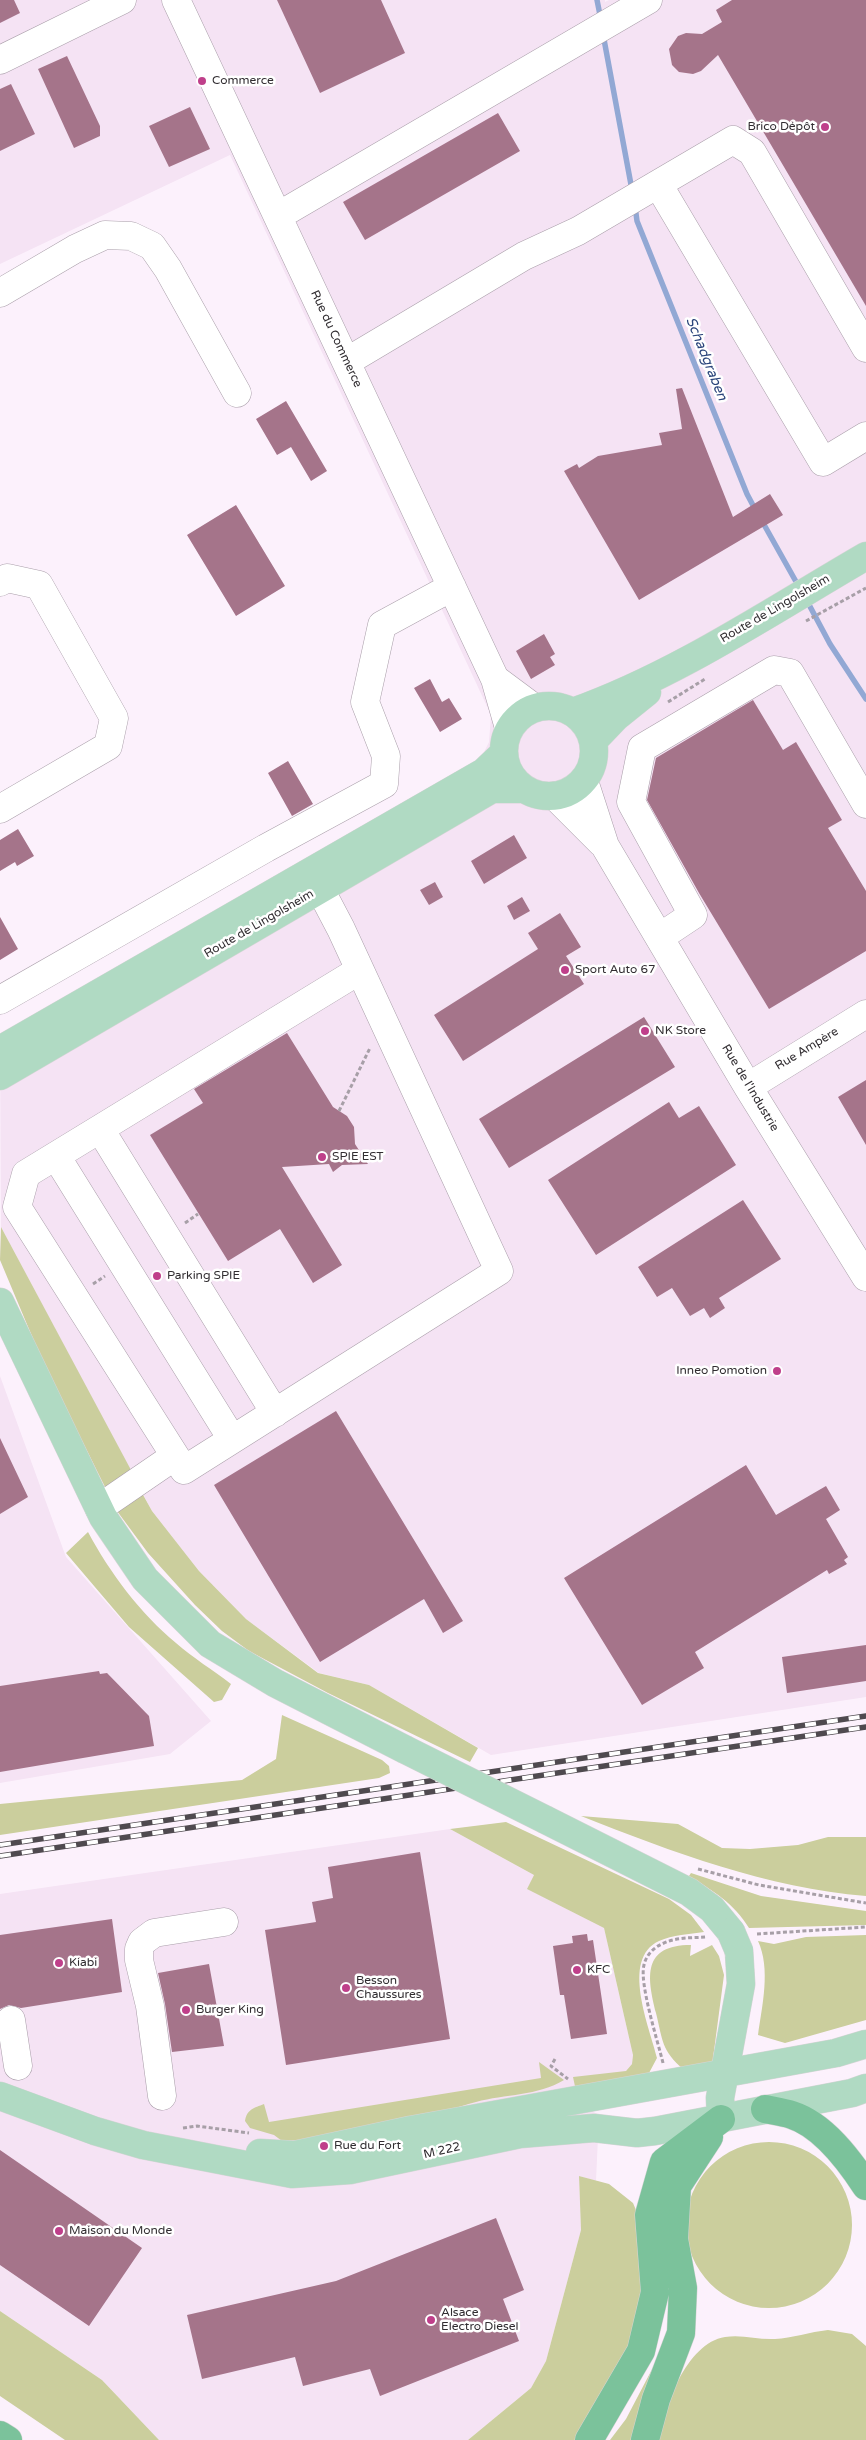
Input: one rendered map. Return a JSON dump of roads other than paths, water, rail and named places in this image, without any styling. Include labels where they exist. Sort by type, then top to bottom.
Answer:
[{"type":"highway","points":[[765,2109],[793,2115],[815,2129],[843,2151],[866,2186]]},
{"type":"highway","points":[[589,2440],[641,2351],[655,2292],[649,2215],[664,2162],[720,2119]]},
{"type":"highway","points":[[645,2440],[656,2399],[681,2333],[683,2288],[674,2239],[677,2186],[720,2119]]},
{"type":"highway","points":[[0,2435],[8,2440]]},
{"type":"main road","name":"Route de Lingolsheim","points":[[683,662],[804,602],[866,556]]},
{"type":"main road","points":[[572,712],[606,700],[683,662]]},
{"type":"main road","points":[[593,741],[616,717],[683,662]]},
{"type":"main road","points":[[547,705],[560,707],[572,712],[582,720],[593,741],[594,755],[591,769],[584,780],[576,788],[555,796],[539,795],[523,789],[513,779],[506,767],[506,741],[524,713],[534,708],[547,705]]},
{"type":"main road","name":"Route de Lingolsheim","points":[[0,1050],[484,772],[506,741]]},
{"type":"main road","name":"Route de Lingolsheim","points":[[0,1076],[492,788],[523,789]]},
{"type":"main road","points":[[0,1302],[99,1508],[145,1579],[210,1644],[275,1683],[689,1892],[712,1909],[735,1942],[741,1984],[726,2074],[720,2098],[720,2119]]},
{"type":"main road","points":[[726,2074],[836,2053],[866,2044]]},
{"type":"main road","name":"M 222","points":[[231,2163],[252,2153],[295,2155],[420,2128],[726,2074]]},
{"type":"main road","name":"M 222","points":[[231,2163],[292,2174],[309,2174],[368,2166],[520,2134],[594,2128],[637,2133],[720,2119],[852,2093],[866,2088]]},
{"type":"main road","points":[[0,2096],[95,2131],[142,2145],[231,2163]]},
{"type":"street","points":[[0,60],[122,0]]},
{"type":"street","name":"Rue du Commerce","points":[[176,0],[495,679],[506,741]]},
{"type":"street","points":[[278,216],[648,0]]},
{"type":"street","points":[[346,362],[524,256],[578,231],[733,140],[752,152],[866,348]]},
{"type":"street","points":[[658,184],[823,462],[866,436]]},
{"type":"street","points":[[0,293],[75,249],[105,235],[131,236],[152,246],[168,270],[237,393]]},
{"type":"street","points":[[0,582],[7,578],[39,585],[114,718],[108,746],[0,809]]},
{"type":"street","points":[[0,1000],[266,848],[384,784],[386,756],[365,702],[382,626],[452,587]]},
{"type":"street","points":[[660,937],[693,915],[631,802],[642,748],[774,670],[790,673],[866,804]]},
{"type":"street","name":"Rue du Commerce","points":[[495,679],[534,708]]},
{"type":"street","name":"Rue de l'Industrie","points":[[584,780],[605,846],[748,1087],[866,1277]]},
{"type":"street","name":"Rue de l'Industrie","points":[[555,796],[605,846]]},
{"type":"street","points":[[320,889],[360,970],[499,1271],[184,1470],[17,1207],[26,1174],[360,970]]},
{"type":"street","name":"Rue Ampère","points":[[748,1087],[866,1014]]},
{"type":"street","points":[[100,1129],[274,1412]]},
{"type":"street","points":[[56,1156],[232,1439]]},
{"type":"street","points":[[99,1508],[175,1456]]},
{"type":"street","points":[[162,2096],[150,2006],[139,1960],[139,1949],[147,1936],[154,1933],[224,1922]]},
{"type":"street","points":[[11,2020],[18,2066]]},
{"type":"waterway","name":"Schadgraben","points":[[597,0],[601,20]]},
{"type":"waterway","name":"Schadgraben","points":[[603,34],[632,190]]},
{"type":"waterway","name":"Schadgraben","points":[[635,206],[637,221],[747,494],[756,511]]},
{"type":"waterway","name":"Schadgraben","points":[[762,521],[799,587]]},
{"type":"waterway","name":"Schadgraben","points":[[806,599],[830,644],[866,699]]},
{"type":"railway","points":[[0,1845],[866,1716]]},
{"type":"railway","points":[[0,1856],[866,1727]]},
{"type":"place","name":"Commerce","points":[[202,81]]},
{"type":"place","name":"Brico Dépôt","points":[[825,127]]},
{"type":"place","name":"Sport Auto 67","points":[[565,970]]},
{"type":"place","name":"NK Store","points":[[645,1031]]},
{"type":"place","name":"SPIE EST","points":[[322,1157]]},
{"type":"place","name":"Parking SPIE","points":[[157,1276]]},
{"type":"place","name":"Inneo Pomotion","points":[[777,1371]]},
{"type":"place","name":"Kiabi","points":[[59,1963]]},
{"type":"place","name":"KFC","points":[[577,1970]]},
{"type":"place","name":"Besson Chaussures","points":[[346,1988]]},
{"type":"place","name":"Burger King","points":[[186,2010]]},
{"type":"place","name":"Rue du Fort","points":[[324,2146]]},
{"type":"place","name":"Maison du Monde","points":[[59,2231]]},
{"type":"place","name":"Alsace Electro Diesel","points":[[431,2320]]}]
